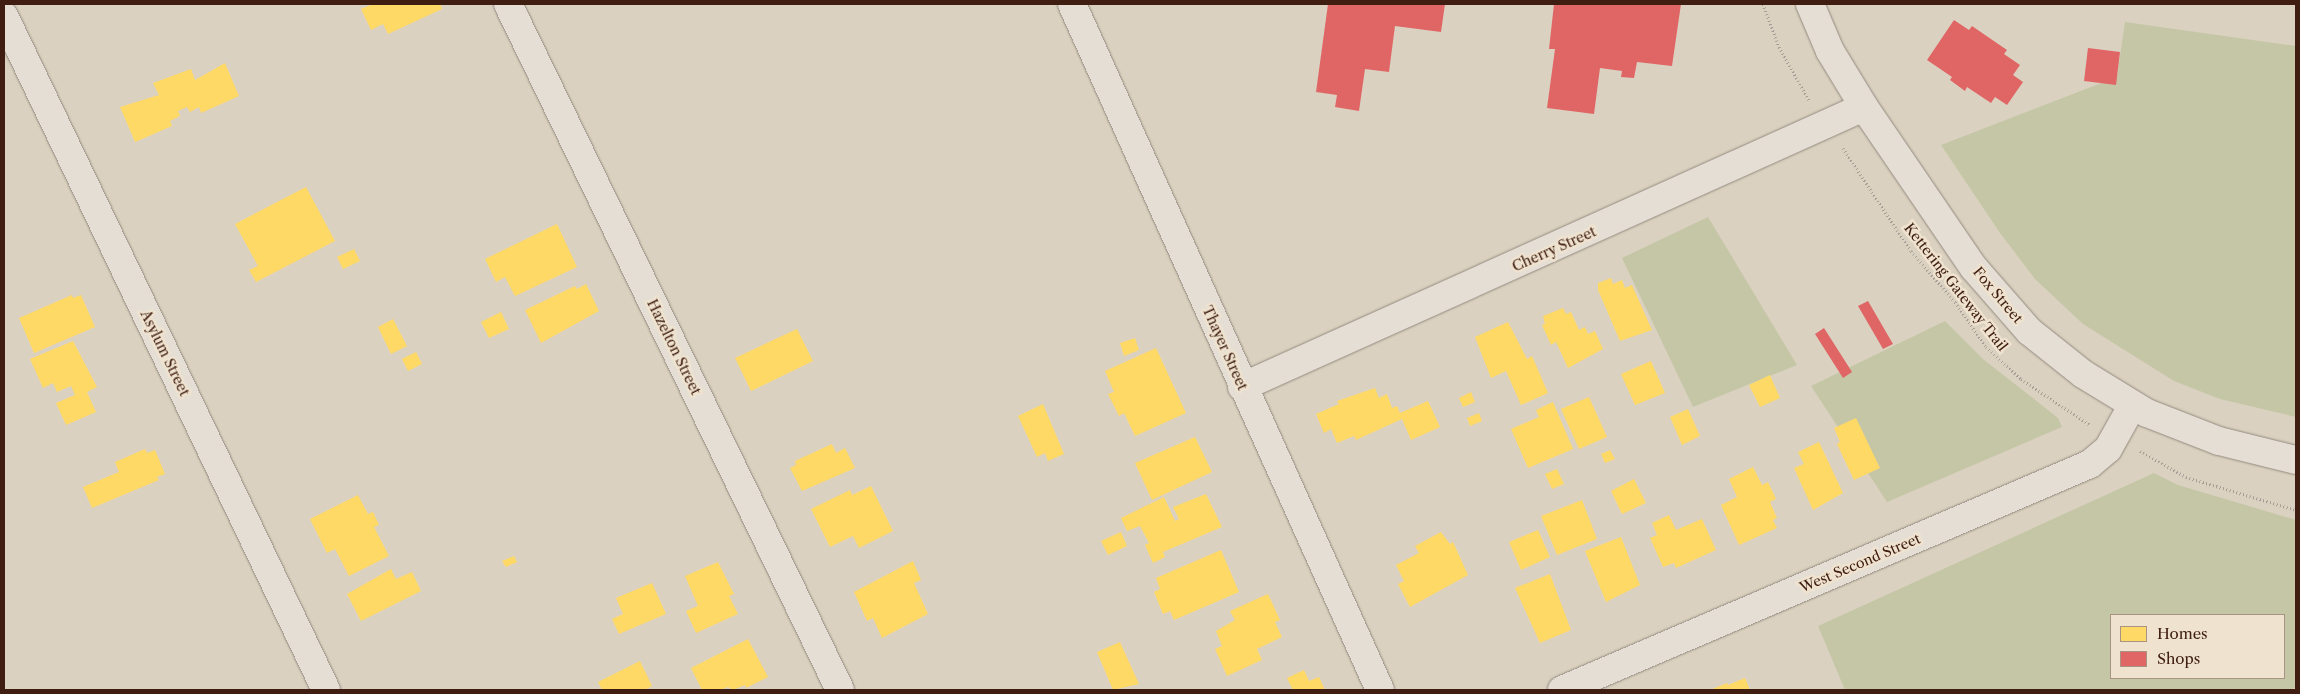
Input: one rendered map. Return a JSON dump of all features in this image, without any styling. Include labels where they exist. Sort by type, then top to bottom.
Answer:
[{"type":"street","name":"Hazelton Street","points":[[508,4],[840,690]]},
{"type":"street","name":"Thayer Street","points":[[1072,4],[1242,388],[1380,690]]},
{"type":"street","name":"Fox Street","points":[[1810,4],[1830,51],[1864,107],[1974,268],[2004,304],[2056,354],[2132,406],[2212,439],[2296,460]]},
{"type":"street","name":"Asylum Street","points":[[4,16],[326,690]]},
{"type":"street","name":"Cherry Street","points":[[1242,388],[1864,107]]},
{"type":"street","name":"West Second Street","points":[[1562,690],[2090,464],[2108,449],[2132,406]]},
{"type":"path","points":[[1762,4],[1779,46],[1813,106]]},
{"type":"path","name":"Kettering Gateway Trail","points":[[1840,142],[1911,251],[1955,302],[1986,347],[2021,379],[2081,420]]},
{"type":"path","points":[[2148,455],[2186,478],[2296,510]]},
{"type":"green space","points":[[2125,22],[2296,46],[2296,417],[2220,399],[2174,381],[2083,324],[2035,279],[2000,233],[1941,145],[2117,77]]},
{"type":"green space","points":[[1708,217],[1797,365],[1693,407],[1622,258]]},
{"type":"green space","points":[[1945,321],[1983,359],[2058,418],[2062,427],[1887,502],[1811,386]]},
{"type":"green space","points":[[2154,473],[2178,485],[2296,520],[2296,687],[2290,690],[1845,690],[1818,626]]},
{"type":"building: Homes","points":[[373,4],[440,4],[442,9],[388,34],[383,24],[371,30],[361,9]]},
{"type":"building: Homes","points":[[225,63],[239,96],[201,113],[199,107],[190,112],[187,107],[178,111],[180,116],[170,121],[172,126],[135,142],[120,107],[159,95],[153,83],[191,69],[195,80]]},
{"type":"building: Homes","points":[[306,187],[335,241],[256,282],[249,270],[258,266],[235,224]]},
{"type":"building: Homes","points":[[557,224],[577,267],[515,296],[505,277],[496,282],[485,259]]},
{"type":"building: Homes","points":[[354,249],[360,261],[343,269],[337,257]]},
{"type":"building: Homes","points":[[1611,278],[1613,284],[1622,280],[1625,288],[1632,285],[1652,330],[1620,341],[1598,290],[1598,283]]},
{"type":"building: Homes","points":[[586,284],[599,311],[541,343],[525,310],[575,286],[577,289]]},
{"type":"building: Homes","points":[[72,295],[73,298],[81,295],[95,327],[34,353],[19,318]]},
{"type":"building: Homes","points":[[1563,308],[1566,314],[1571,312],[1579,330],[1585,327],[1588,334],[1595,331],[1603,349],[1568,368],[1556,342],[1551,345],[1542,325],[1545,324],[1543,316]]},
{"type":"building: Homes","points":[[501,312],[509,329],[489,338],[481,322]]},
{"type":"building: Homes","points":[[393,319],[407,346],[391,354],[378,327]]},
{"type":"building: Homes","points":[[1508,322],[1527,359],[1532,356],[1548,393],[1521,405],[1506,371],[1491,378],[1475,337]]},
{"type":"building: Homes","points":[[797,329],[813,361],[751,391],[735,358]]},
{"type":"building: Homes","points":[[1135,338],[1139,350],[1124,356],[1120,343]]},
{"type":"building: Homes","points":[[73,341],[97,387],[87,392],[96,412],[66,425],[56,403],[75,395],[71,386],[57,392],[53,383],[43,388],[30,359]]},
{"type":"building: Homes","points":[[1156,348],[1186,413],[1135,436],[1124,413],[1119,416],[1108,394],[1114,392],[1105,371]]},
{"type":"building: Homes","points":[[416,352],[422,364],[408,371],[402,359]]},
{"type":"building: Homes","points":[[1651,361],[1665,393],[1635,405],[1621,374]]},
{"type":"building: Homes","points":[[1770,375],[1780,398],[1760,407],[1749,385]]},
{"type":"building: Homes","points":[[1375,388],[1379,398],[1387,394],[1392,408],[1397,406],[1400,413],[1428,401],[1440,427],[1411,440],[1402,419],[1356,440],[1354,436],[1337,443],[1331,429],[1324,433],[1316,414],[1339,404],[1337,401]]},
{"type":"building: Homes","points":[[1471,392],[1475,402],[1463,407],[1459,398]]},
{"type":"building: Homes","points":[[1589,397],[1607,437],[1579,449],[1561,409]]},
{"type":"building: Homes","points":[[1553,402],[1573,449],[1528,468],[1511,429],[1539,417],[1536,410]]},
{"type":"building: Homes","points":[[1043,404],[1064,454],[1048,461],[1045,453],[1037,457],[1018,416]]},
{"type":"building: Homes","points":[[1688,409],[1700,436],[1682,445],[1670,417]]},
{"type":"building: Homes","points":[[1479,413],[1482,421],[1470,426],[1467,418]]},
{"type":"building: Homes","points":[[1856,418],[1880,468],[1854,480],[1837,444],[1840,442],[1834,428]]},
{"type":"building: Homes","points":[[1195,437],[1212,472],[1152,500],[1135,463]]},
{"type":"building: Homes","points":[[1819,442],[1843,493],[1813,510],[1794,468],[1804,464],[1798,452]]},
{"type":"building: Homes","points":[[832,444],[836,453],[845,448],[855,468],[802,491],[790,468],[796,465],[795,461]]},
{"type":"building: Homes","points":[[145,449],[147,453],[155,450],[165,474],[157,477],[159,480],[92,508],[83,487],[119,472],[115,462]]},
{"type":"building: Homes","points":[[1610,450],[1615,459],[1605,463],[1601,454]]},
{"type":"building: Homes","points":[[1753,467],[1762,485],[1768,482],[1776,499],[1770,502],[1777,518],[1773,520],[1777,528],[1739,545],[1721,505],[1737,497],[1729,479]]},
{"type":"building: Homes","points":[[1557,469],[1564,484],[1552,489],[1545,474]]},
{"type":"building: Homes","points":[[1634,479],[1646,503],[1622,514],[1611,491]]},
{"type":"building: Homes","points":[[871,486],[893,531],[859,548],[853,536],[830,547],[811,509],[850,490],[852,495]]},
{"type":"building: Homes","points":[[1206,494],[1222,527],[1163,552],[1165,557],[1153,563],[1145,545],[1149,543],[1140,526],[1127,531],[1121,518],[1164,497],[1175,521],[1179,519],[1173,507]]},
{"type":"building: Homes","points":[[358,495],[368,514],[373,512],[379,525],[374,527],[389,556],[349,576],[335,549],[327,553],[310,519]]},
{"type":"building: Homes","points":[[1582,500],[1597,539],[1557,555],[1541,516]]},
{"type":"building: Homes","points":[[1669,515],[1676,530],[1702,519],[1716,550],[1676,568],[1674,563],[1663,567],[1650,538],[1657,535],[1652,523]]},
{"type":"building: Homes","points":[[1538,530],[1550,557],[1521,570],[1509,542]]},
{"type":"building: Homes","points":[[1121,532],[1127,546],[1108,555],[1101,541]]},
{"type":"building: Homes","points":[[1441,532],[1450,544],[1453,542],[1468,575],[1410,607],[1398,584],[1404,581],[1396,565],[1419,553],[1415,546]]},
{"type":"building: Homes","points":[[1621,537],[1640,585],[1606,602],[1585,551]]},
{"type":"building: Homes","points":[[1221,550],[1239,592],[1174,620],[1170,611],[1163,614],[1154,592],[1160,589],[1156,578]]},
{"type":"building: Homes","points":[[514,556],[517,562],[506,567],[502,561]]},
{"type":"building: Homes","points":[[913,561],[921,580],[914,583],[928,614],[882,638],[873,618],[867,621],[854,592]]},
{"type":"building: Homes","points":[[718,562],[734,594],[729,596],[738,614],[696,633],[686,611],[698,606],[685,576]]},
{"type":"building: Homes","points":[[391,569],[396,579],[412,572],[421,591],[361,621],[347,594]]},
{"type":"building: Homes","points":[[1550,574],[1571,630],[1540,643],[1515,588]]},
{"type":"building: Homes","points":[[652,583],[666,614],[619,634],[612,619],[623,614],[616,598]]},
{"type":"building: Homes","points":[[1268,594],[1280,620],[1275,622],[1282,637],[1257,649],[1262,660],[1227,676],[1215,649],[1222,646],[1216,631],[1235,620],[1230,611]]},
{"type":"building: Homes","points":[[748,639],[768,677],[746,688],[745,685],[733,690],[728,687],[720,690],[702,690],[691,668]]},
{"type":"building: Homes","points":[[1120,642],[1139,684],[1113,690],[1097,652]]},
{"type":"building: Homes","points":[[640,661],[652,686],[645,690],[602,690],[598,682]]},
{"type":"building: Homes","points":[[1304,670],[1309,681],[1319,677],[1325,690],[1293,690],[1287,678]]},
{"type":"building: Homes","points":[[1745,678],[1750,690],[1710,690],[1727,683],[1728,685]]},
{"type":"building: Shops","points":[[1328,4],[1445,4],[1441,32],[1395,26],[1389,72],[1365,69],[1359,111],[1335,107],[1337,95],[1316,92]]},
{"type":"building: Shops","points":[[1554,4],[1681,4],[1672,66],[1637,62],[1634,78],[1621,77],[1622,71],[1600,68],[1594,114],[1547,108],[1555,49],[1549,49]]},
{"type":"building: Shops","points":[[1954,20],[1969,30],[1972,26],[2007,50],[2004,54],[2020,65],[2013,75],[2023,82],[2007,105],[1995,97],[1991,103],[1967,87],[1965,91],[1950,80],[1952,77],[1927,60]]},
{"type":"building: Shops","points":[[2088,48],[2120,52],[2116,85],[2084,81]]},
{"type":"building: Shops","points":[[1868,301],[1893,344],[1883,349],[1858,306]]},
{"type":"building: Shops","points":[[1824,328],[1852,372],[1843,378],[1815,334]]}]
